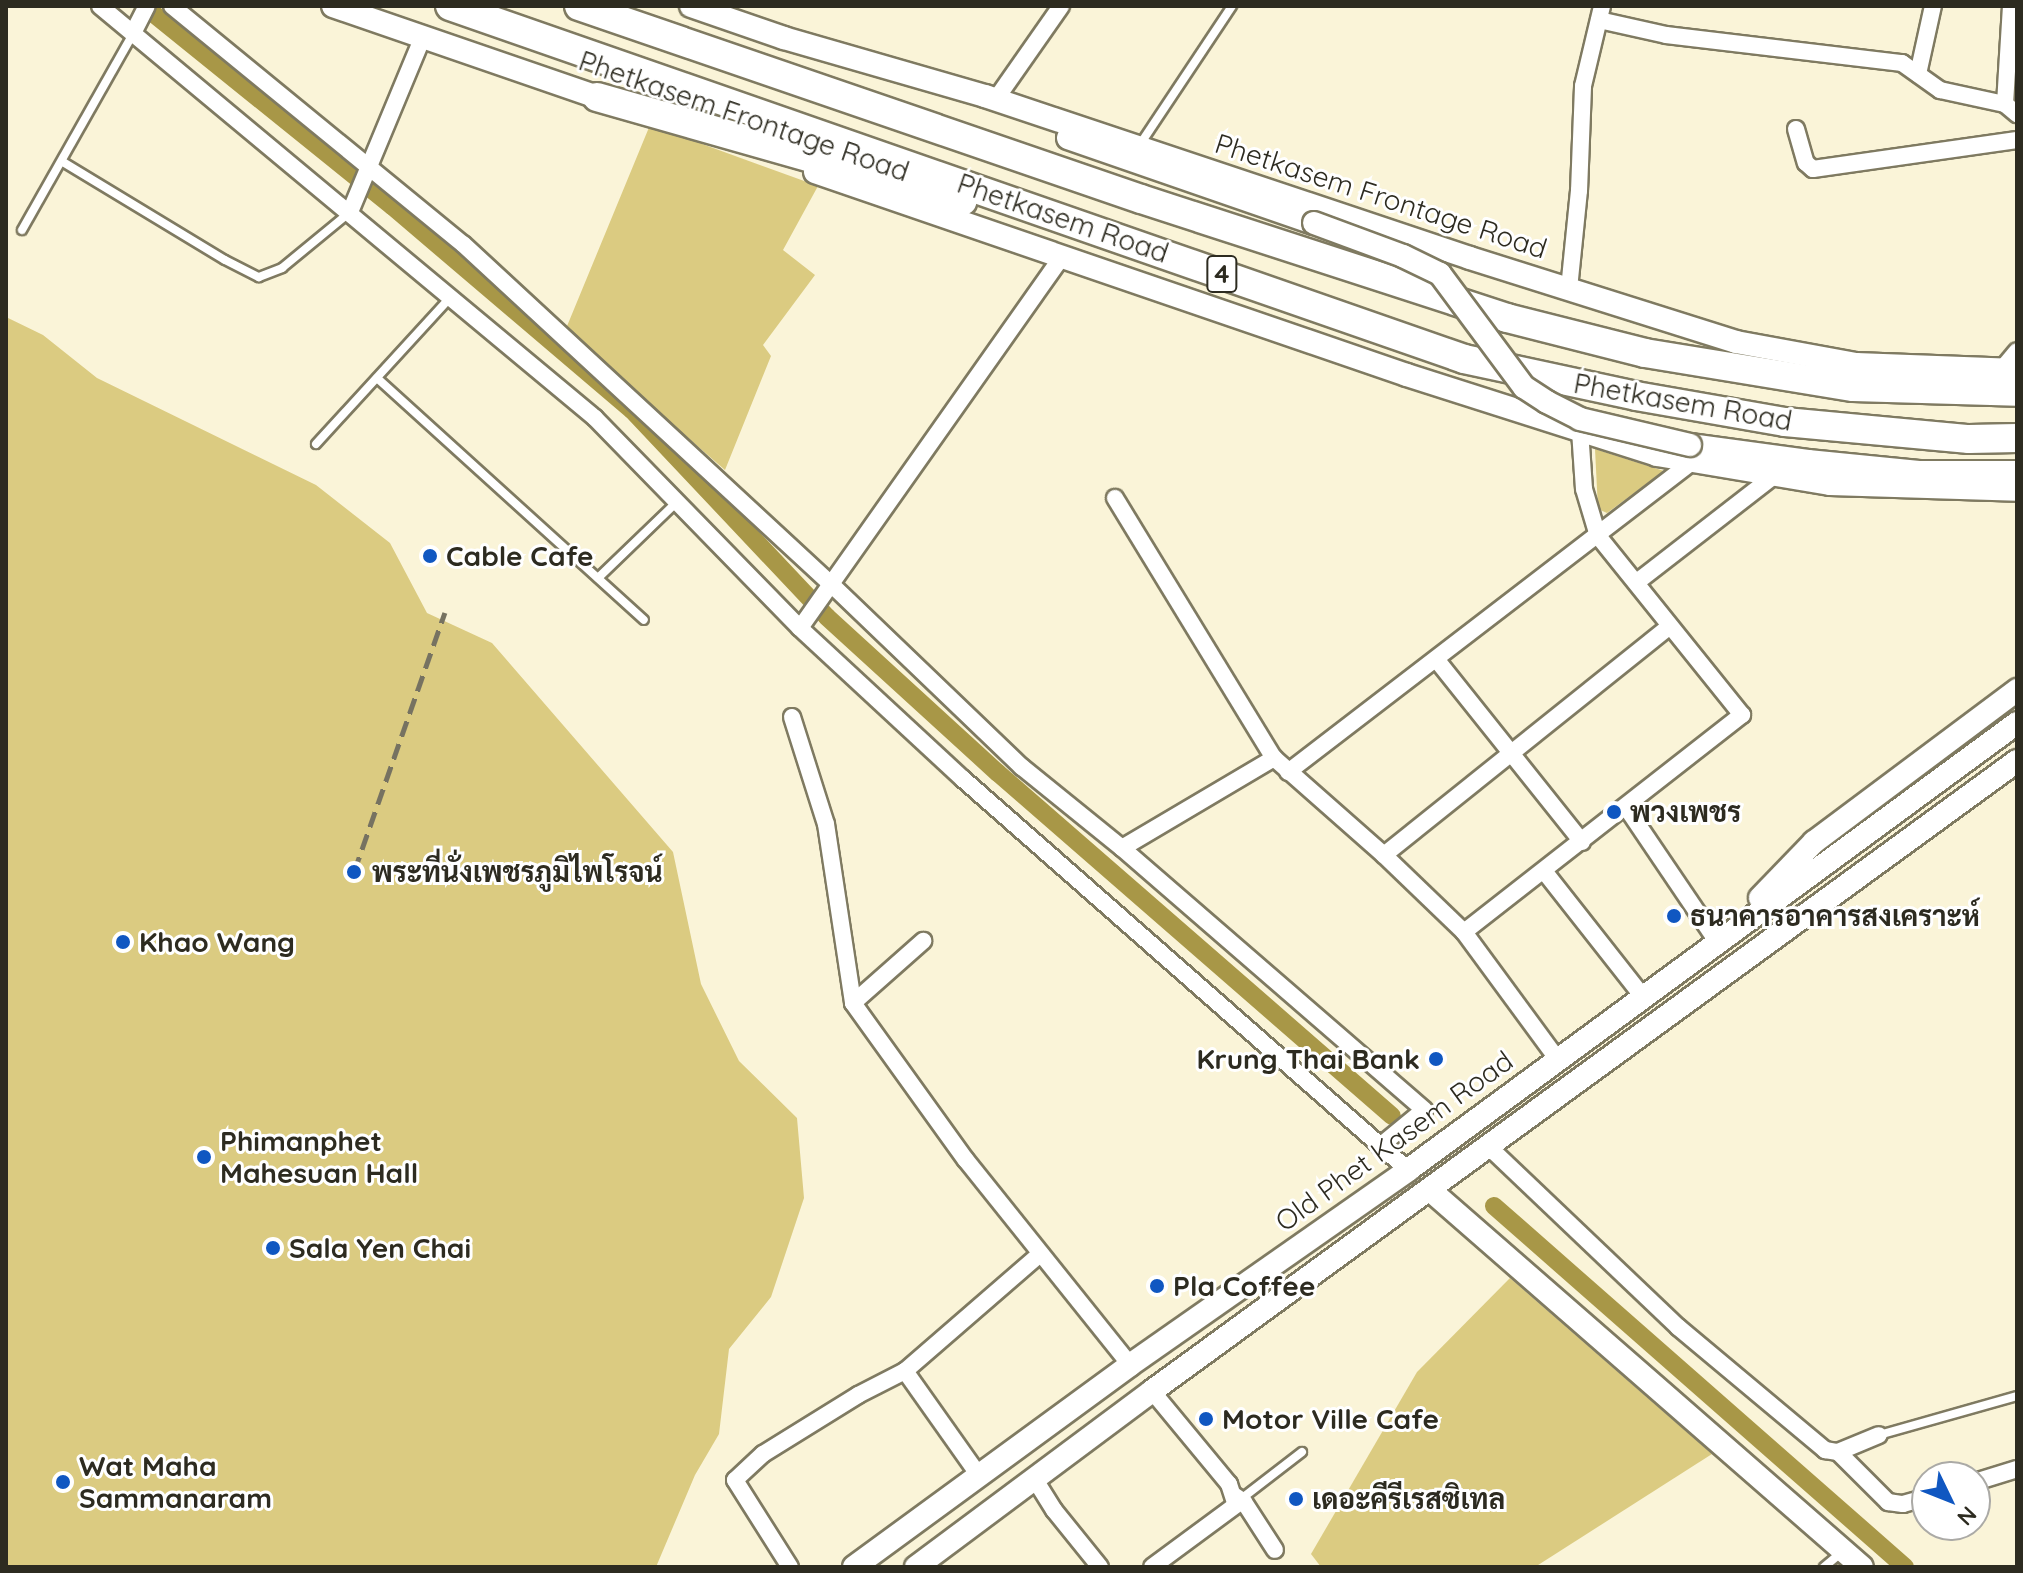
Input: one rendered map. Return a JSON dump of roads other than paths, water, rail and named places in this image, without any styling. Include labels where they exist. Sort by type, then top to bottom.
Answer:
[{"type":"highway","name":"Phetkasem Road","points":[[450,6],[1464,359],[1636,396],[1785,422],[1969,439],[2017,438]]},
{"type":"highway","name":"Phetkasem Road","points":[[579,6],[1141,199],[1507,318],[1645,353],[1853,387],[2012,377]]},
{"type":"highway","points":[[597,97],[1233,278]]},
{"type":"main road","name":"Phetkasem Frontage Road","points":[[333,6],[1062,257],[1657,455],[1691,453],[1775,475],[1830,484],[2017,490]]},
{"type":"main road","name":"Phetkasem Frontage Road","points":[[691,6],[784,38],[996,99],[1736,342],[1856,364],[2012,377]]},
{"type":"main road","points":[[784,38],[1403,256],[1440,274],[1524,387],[1580,419],[1691,453],[1921,472],[2017,472]]},
{"type":"main road","points":[[1718,943],[1814,842],[2017,690]]},
{"type":"main road","name":"Old Phet Kasem Road","points":[[854,1567],[1130,1365],[1408,1170],[2017,723]]},
{"type":"main road","points":[[916,1567],[1152,1391],[2017,761]]},
{"type":"main road","points":[[1430,1190],[1862,1567]]},
{"type":"street","points":[[100,6],[135,30],[595,418],[677,502],[963,779],[1408,1170]]},
{"type":"street","points":[[135,30],[147,6]]},
{"type":"street","points":[[172,6],[463,244],[1022,767],[1122,848],[1424,1110],[1380,1146]]},
{"type":"street","points":[[996,99],[1061,6]]},
{"type":"street","points":[[1918,74],[1933,6]]},
{"type":"street","points":[[1569,289],[1579,191],[1583,86],[1600,13],[1666,35],[1902,63],[1940,90],[2011,109],[2011,6]]},
{"type":"street","points":[[350,212],[423,37]]},
{"type":"street","points":[[1796,129],[1806,163],[1813,169],[2017,140]]},
{"type":"street","points":[[803,623],[1062,257]]},
{"type":"street","points":[[2012,377],[2017,351]]},
{"type":"street","points":[[1464,932],[1742,715],[1598,536],[1584,489],[1580,430]]},
{"type":"street","points":[[1288,772],[1598,536],[1691,453]]},
{"type":"street","points":[[1637,582],[1775,475]]},
{"type":"street","points":[[1115,498],[1274,758],[1384,855],[1464,932],[1558,1060]]},
{"type":"street","points":[[1384,855],[1670,626]]},
{"type":"street","points":[[1436,659],[1582,842]]},
{"type":"street","points":[[792,717],[826,824],[853,1003],[966,1160],[1130,1365]]},
{"type":"street","points":[[1122,848],[1274,758]]},
{"type":"street","points":[[1626,807],[1718,943]]},
{"type":"street","points":[[1544,871],[1643,997]]},
{"type":"street","points":[[853,1003],[923,941]]},
{"type":"street","points":[[1489,1147],[1678,1327],[1825,1450],[1838,1452],[1879,1435]]},
{"type":"street","points":[[790,1567],[735,1480],[763,1454],[858,1395],[905,1371],[1040,1254]]},
{"type":"street","points":[[905,1371],[978,1474]]},
{"type":"street","points":[[1152,1391],[1229,1484],[1275,1550]]},
{"type":"street","points":[[1838,1452],[1888,1502],[1911,1502]]},
{"type":"street","points":[[1991,1477],[2017,1469]]},
{"type":"street","points":[[1034,1478],[1054,1510],[1100,1567]]},
{"type":"street","points":[[1152,1567],[1236,1505],[1238,1498]]},
{"type":"lane","points":[[1138,147],[1232,6]]},
{"type":"lane","points":[[22,230],[135,30]]},
{"type":"lane","points":[[63,162],[225,260],[259,277],[282,268],[350,212]]},
{"type":"lane","points":[[316,444],[451,297]]},
{"type":"lane","points":[[377,378],[644,620]]},
{"type":"lane","points":[[598,578],[677,502]]},
{"type":"lane","points":[[1879,1435],[2017,1396]]},
{"type":"lane","points":[[1238,1498],[1302,1452]]},
{"type":"lane","points":[[1824,1567],[1843,1550]]},
{"type":"waterway","points":[[144,6],[392,206],[632,410],[827,617],[998,773],[1392,1116]]},
{"type":"waterway","points":[[1494,1206],[1905,1567]]},
{"type":"railway","points":[[354,872],[445,612]]},
{"type":"place","name":"Cable Cafe","points":[[430,556]]},
{"type":"place","name":"พวงเพชร","points":[[1614,812]]},
{"type":"place","name":"พระที่นั่งเพชรภูมิไพโรจน์","points":[[354,872]]},
{"type":"place","name":"ธนาคารอาคารสงเคราะห์","points":[[1674,916]]},
{"type":"place","name":"Khao Wang","points":[[123,942]]},
{"type":"place","name":"Krung Thai Bank","points":[[1436,1059]]},
{"type":"place","name":"Phimanphet Mahesuan Hall","points":[[204,1157]]},
{"type":"place","name":"Sala Yen Chai","points":[[273,1248]]},
{"type":"place","name":"Pla Coffee","points":[[1157,1286]]},
{"type":"place","name":"Motor Ville Cafe","points":[[1206,1419]]},
{"type":"place","name":"Wat Maha Sammanaram","points":[[63,1482]]},
{"type":"place","name":"เดอะคีรีเรสซิเทล","points":[[1296,1499]]}]
